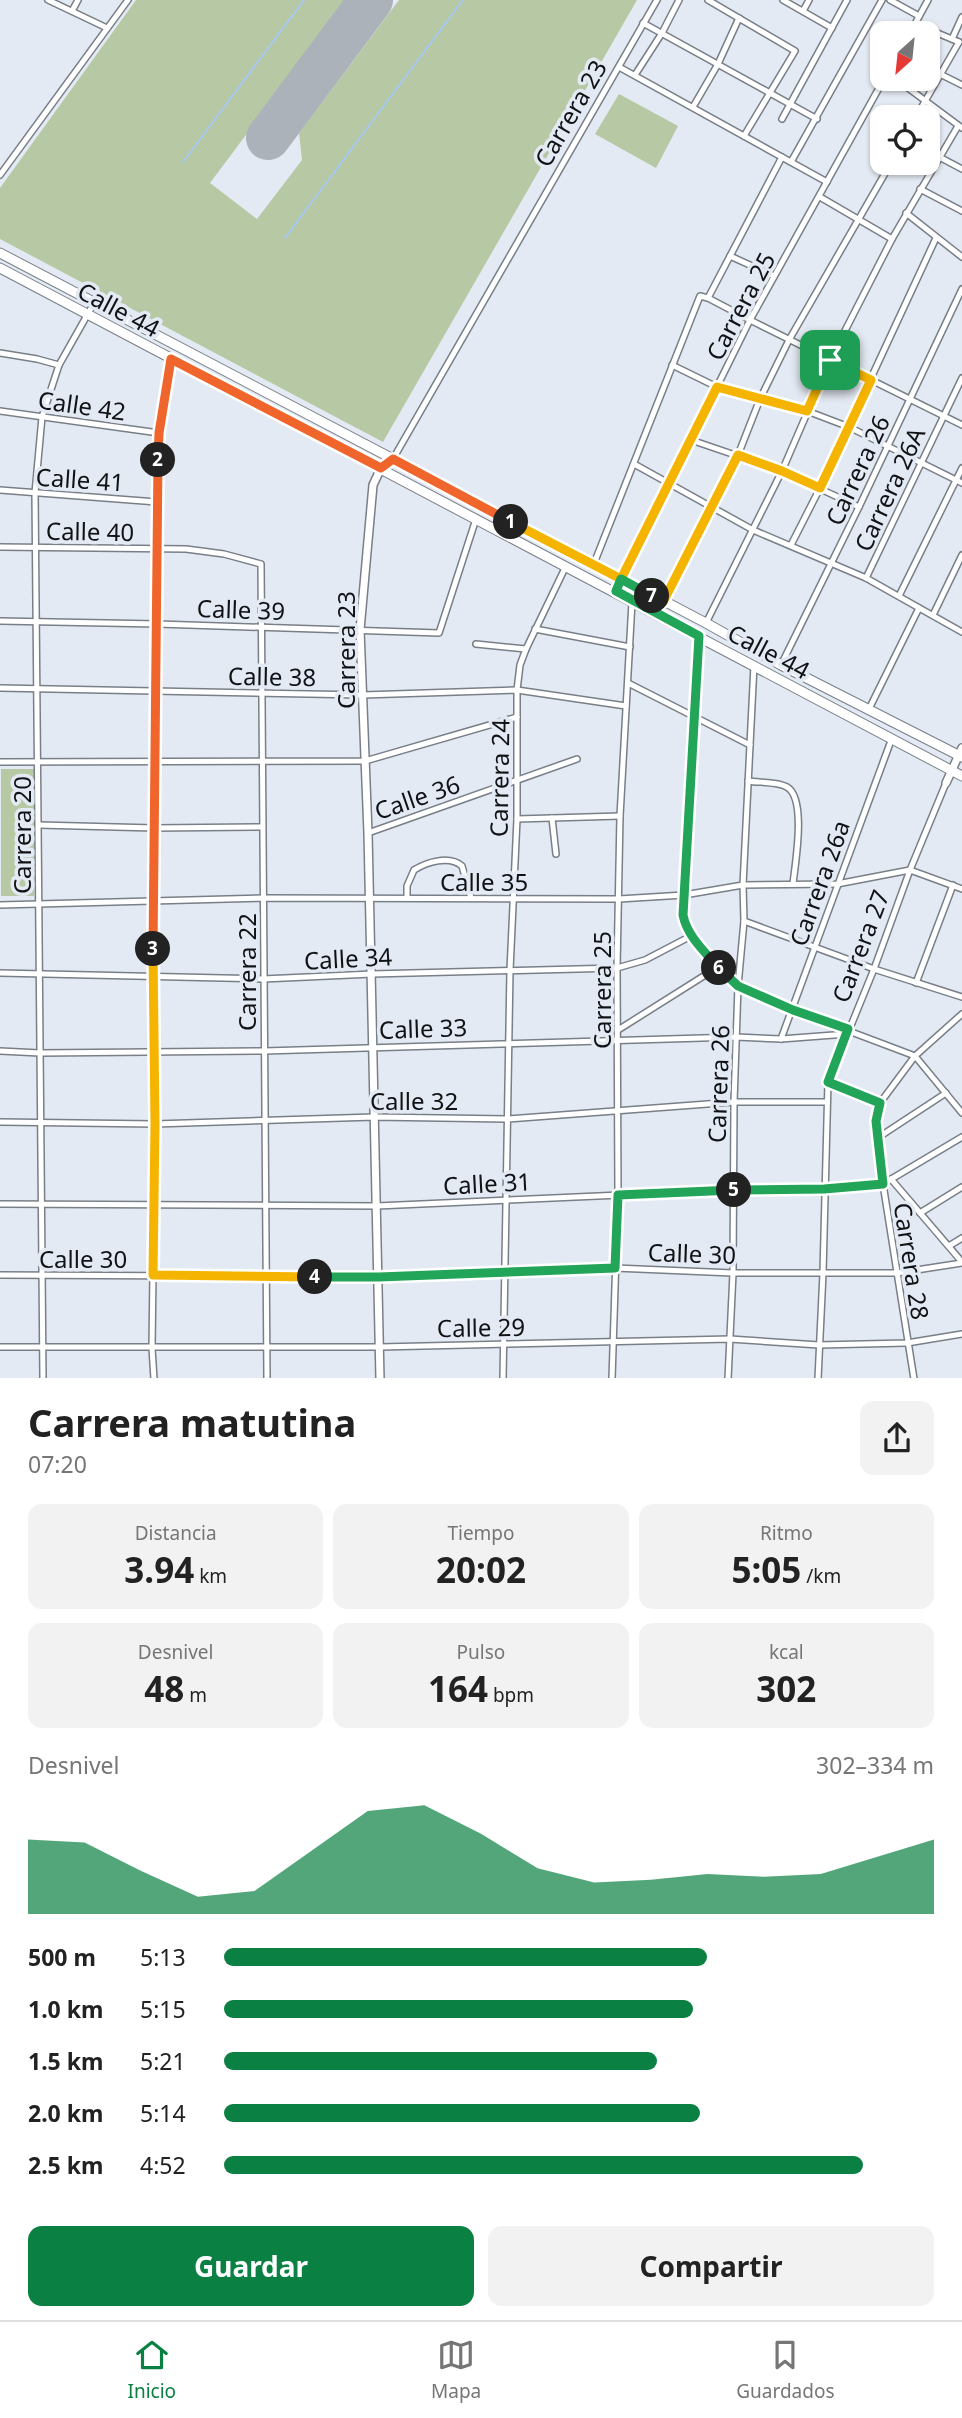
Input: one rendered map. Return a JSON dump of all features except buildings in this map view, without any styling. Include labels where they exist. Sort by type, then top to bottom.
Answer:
[{"type":"main road","name":"Calle 44","points":[[0,253],[781,665],[961,753]]},
{"type":"main road","name":"Calle 44","points":[[0,268],[958,771]]},
{"type":"street","points":[[48,0],[61,3],[107,28]]},
{"type":"street","points":[[72,11],[78,0]]},
{"type":"street","points":[[0,175],[128,0]]},
{"type":"street","name":"Carrera 23","points":[[380,1378],[372,974],[360,630],[373,485],[381,468],[393,459],[657,0]]},
{"type":"street","points":[[635,75],[679,0]]},
{"type":"street","points":[[708,0],[795,51],[744,136]]},
{"type":"street","points":[[783,0],[832,28]]},
{"type":"street","points":[[803,11],[808,0]]},
{"type":"street","points":[[782,119],[847,0]]},
{"type":"street","points":[[791,162],[882,0]]},
{"type":"street","points":[[890,0],[919,16]]},
{"type":"street","points":[[916,21],[928,0]]},
{"type":"street","points":[[962,17],[958,42],[940,74],[962,85]]},
{"type":"street","points":[[693,107],[718,64],[739,18]]},
{"type":"street","points":[[643,23],[817,119]]},
{"type":"street","points":[[940,35],[958,42]]},
{"type":"street","points":[[619,66],[827,182]]},
{"type":"street","name":"Carrera 25","points":[[616,591],[668,481],[750,320],[877,91]]},
{"type":"street","points":[[706,624],[782,471],[830,360],[892,239],[960,127],[911,91]]},
{"type":"street","points":[[922,105],[930,91]]},
{"type":"street","points":[[706,297],[782,157]]},
{"type":"street","points":[[941,158],[962,169]]},
{"type":"street","points":[[663,602],[738,455],[760,399],[789,340],[884,175]]},
{"type":"street","points":[[920,189],[962,211]]},
{"type":"street","points":[[820,197],[892,239]]},
{"type":"street","points":[[906,214],[962,257]]},
{"type":"street","points":[[791,545],[936,239]]},
{"type":"street","points":[[730,256],[774,276]]},
{"type":"street","name":"Carrera 26","points":[[781,665],[911,400],[962,289]]},
{"type":"street","points":[[593,566],[697,299],[706,297],[962,425]]},
{"type":"street","name":"Carrera 20","points":[[43,1378],[36,493],[42,417],[59,365],[94,303]]},
{"type":"street","points":[[0,353],[59,365]]},
{"type":"street","points":[[154,1378],[153,901],[159,433],[171,359]]},
{"type":"street","points":[[672,365],[717,387],[807,411],[849,427],[959,482]]},
{"type":"street","name":"Carrera 26A","points":[[866,578],[962,378]]},
{"type":"street","name":"Calle 42","points":[[0,411],[159,433]]},
{"type":"street","points":[[691,440],[782,471],[859,508]]},
{"type":"street","points":[[634,464],[753,530],[866,578],[962,632]]},
{"type":"street","points":[[899,596],[959,482],[962,468]]},
{"type":"street","name":"Calle 41","points":[[0,490],[158,502]]},
{"type":"street","name":"Calle 39","points":[[0,621],[439,633],[476,519]]},
{"type":"street","name":"Calle 40","points":[[0,547],[186,549],[224,554],[261,564]]},
{"type":"street","points":[[933,615],[962,555]]},
{"type":"street","name":"Carrera 22","points":[[261,564],[267,1378]]},
{"type":"street","name":"Carrera 24","points":[[503,1378],[510,970],[517,819],[517,690],[520,665],[526,649],[566,566]]},
{"type":"street","name":"Carrera 25","points":[[612,1378],[618,1195],[617,968],[620,816],[632,601]]},
{"type":"street","points":[[869,709],[919,608]]},
{"type":"street","points":[[535,629],[630,647]]},
{"type":"street","points":[[699,636],[684,924],[691,936],[738,986],[848,1031]]},
{"type":"street","points":[[476,644],[526,649]]},
{"type":"street","name":"Carrera 26","points":[[728,1378],[733,1273],[736,1037],[744,921],[743,885],[754,665]]},
{"type":"street","points":[[628,683],[750,746]]},
{"type":"street","name":"Calle 38","points":[[0,688],[363,695],[517,690],[626,706]]},
{"type":"street","points":[[0,762],[365,761],[517,717]]},
{"type":"street","name":"Carrera 26a","points":[[781,1039],[892,738]]},
{"type":"street","name":"Carrera 27","points":[[818,1378],[828,1082],[946,783],[958,771],[961,753]]},
{"type":"street","name":"Calle 36","points":[[368,833],[577,759]]},
{"type":"street","points":[[748,781],[784,785],[793,793],[798,815],[793,884]]},
{"type":"street","points":[[517,819],[620,816]]},
{"type":"street","points":[[552,818],[556,854]]},
{"type":"street","points":[[39,825],[262,827]]},
{"type":"street","points":[[407,898],[407,886],[414,870],[430,863],[450,860],[462,866],[471,898]]},
{"type":"street","points":[[910,870],[962,889]]},
{"type":"street","name":"Calle 35","points":[[0,905],[263,898],[619,899],[684,895],[743,885],[837,884],[910,870]]},
{"type":"street","points":[[916,983],[953,886]]},
{"type":"street","points":[[744,921],[874,970],[962,997]]},
{"type":"street","name":"Calle 34","points":[[0,972],[263,979],[617,968],[645,960],[691,936]]},
{"type":"street","points":[[618,1030],[718,967]]},
{"type":"street","points":[[960,1016],[962,1026]]},
{"type":"street","points":[[828,1082],[880,1103],[915,1056],[960,1016]]},
{"type":"street","name":"Calle 33","points":[[0,1051],[153,1053],[736,1037],[781,1039],[848,1031],[915,1056]]},
{"type":"street","points":[[915,1056],[962,1113]]},
{"type":"street","points":[[879,1138],[946,1093]]},
{"type":"street","name":"Calle 32","points":[[0,1122],[155,1124],[374,1117],[507,1119],[734,1102],[827,1102]]},
{"type":"street","name":"Carrera 28","points":[[880,1103],[876,1121],[883,1184],[914,1378]]},
{"type":"street","name":"Calle 31","points":[[0,1204],[377,1206],[733,1190],[824,1189],[883,1184],[962,1137]]},
{"type":"street","points":[[891,1180],[962,1262]]},
{"type":"street","points":[[920,1213],[962,1187]]},
{"type":"street","points":[[949,1247],[962,1238]]},
{"type":"street","name":"Calle 30","points":[[0,1275],[379,1277],[505,1270],[615,1268],[733,1273],[897,1273],[962,1262]]},
{"type":"street","name":"Calle 29","points":[[0,1348],[380,1347],[730,1339],[819,1345],[907,1343],[962,1334]]},
{"type":"green space","points":[[136,0],[347,0],[210,183],[257,219],[302,160],[299,133],[399,0],[637,0],[383,442],[0,239],[0,188]]},
{"type":"green space","points":[[619,94],[678,126],[656,168],[595,134]]},
{"type":"green space","points":[[1,769],[35,769],[34,896],[1,896]]},
{"type":"waterway","points":[[183,162],[304,0]]},
{"type":"waterway","points":[[285,238],[463,0]]},
{"type":"runway","points":[[268,138],[371,0]]},
{"type":"route","points":[[830,360],[807,411],[717,387],[621,579],[393,459],[381,468],[171,359],[159,433],[154,828],[153,1275],[379,1277],[505,1270],[615,1268],[618,1195],[824,1189],[883,1184],[876,1121],[880,1103],[828,1082],[848,1029],[793,1010],[738,986],[718,967],[684,924],[699,636],[616,591],[621,579],[663,602],[738,455],[820,488],[871,380],[830,360]]}]
